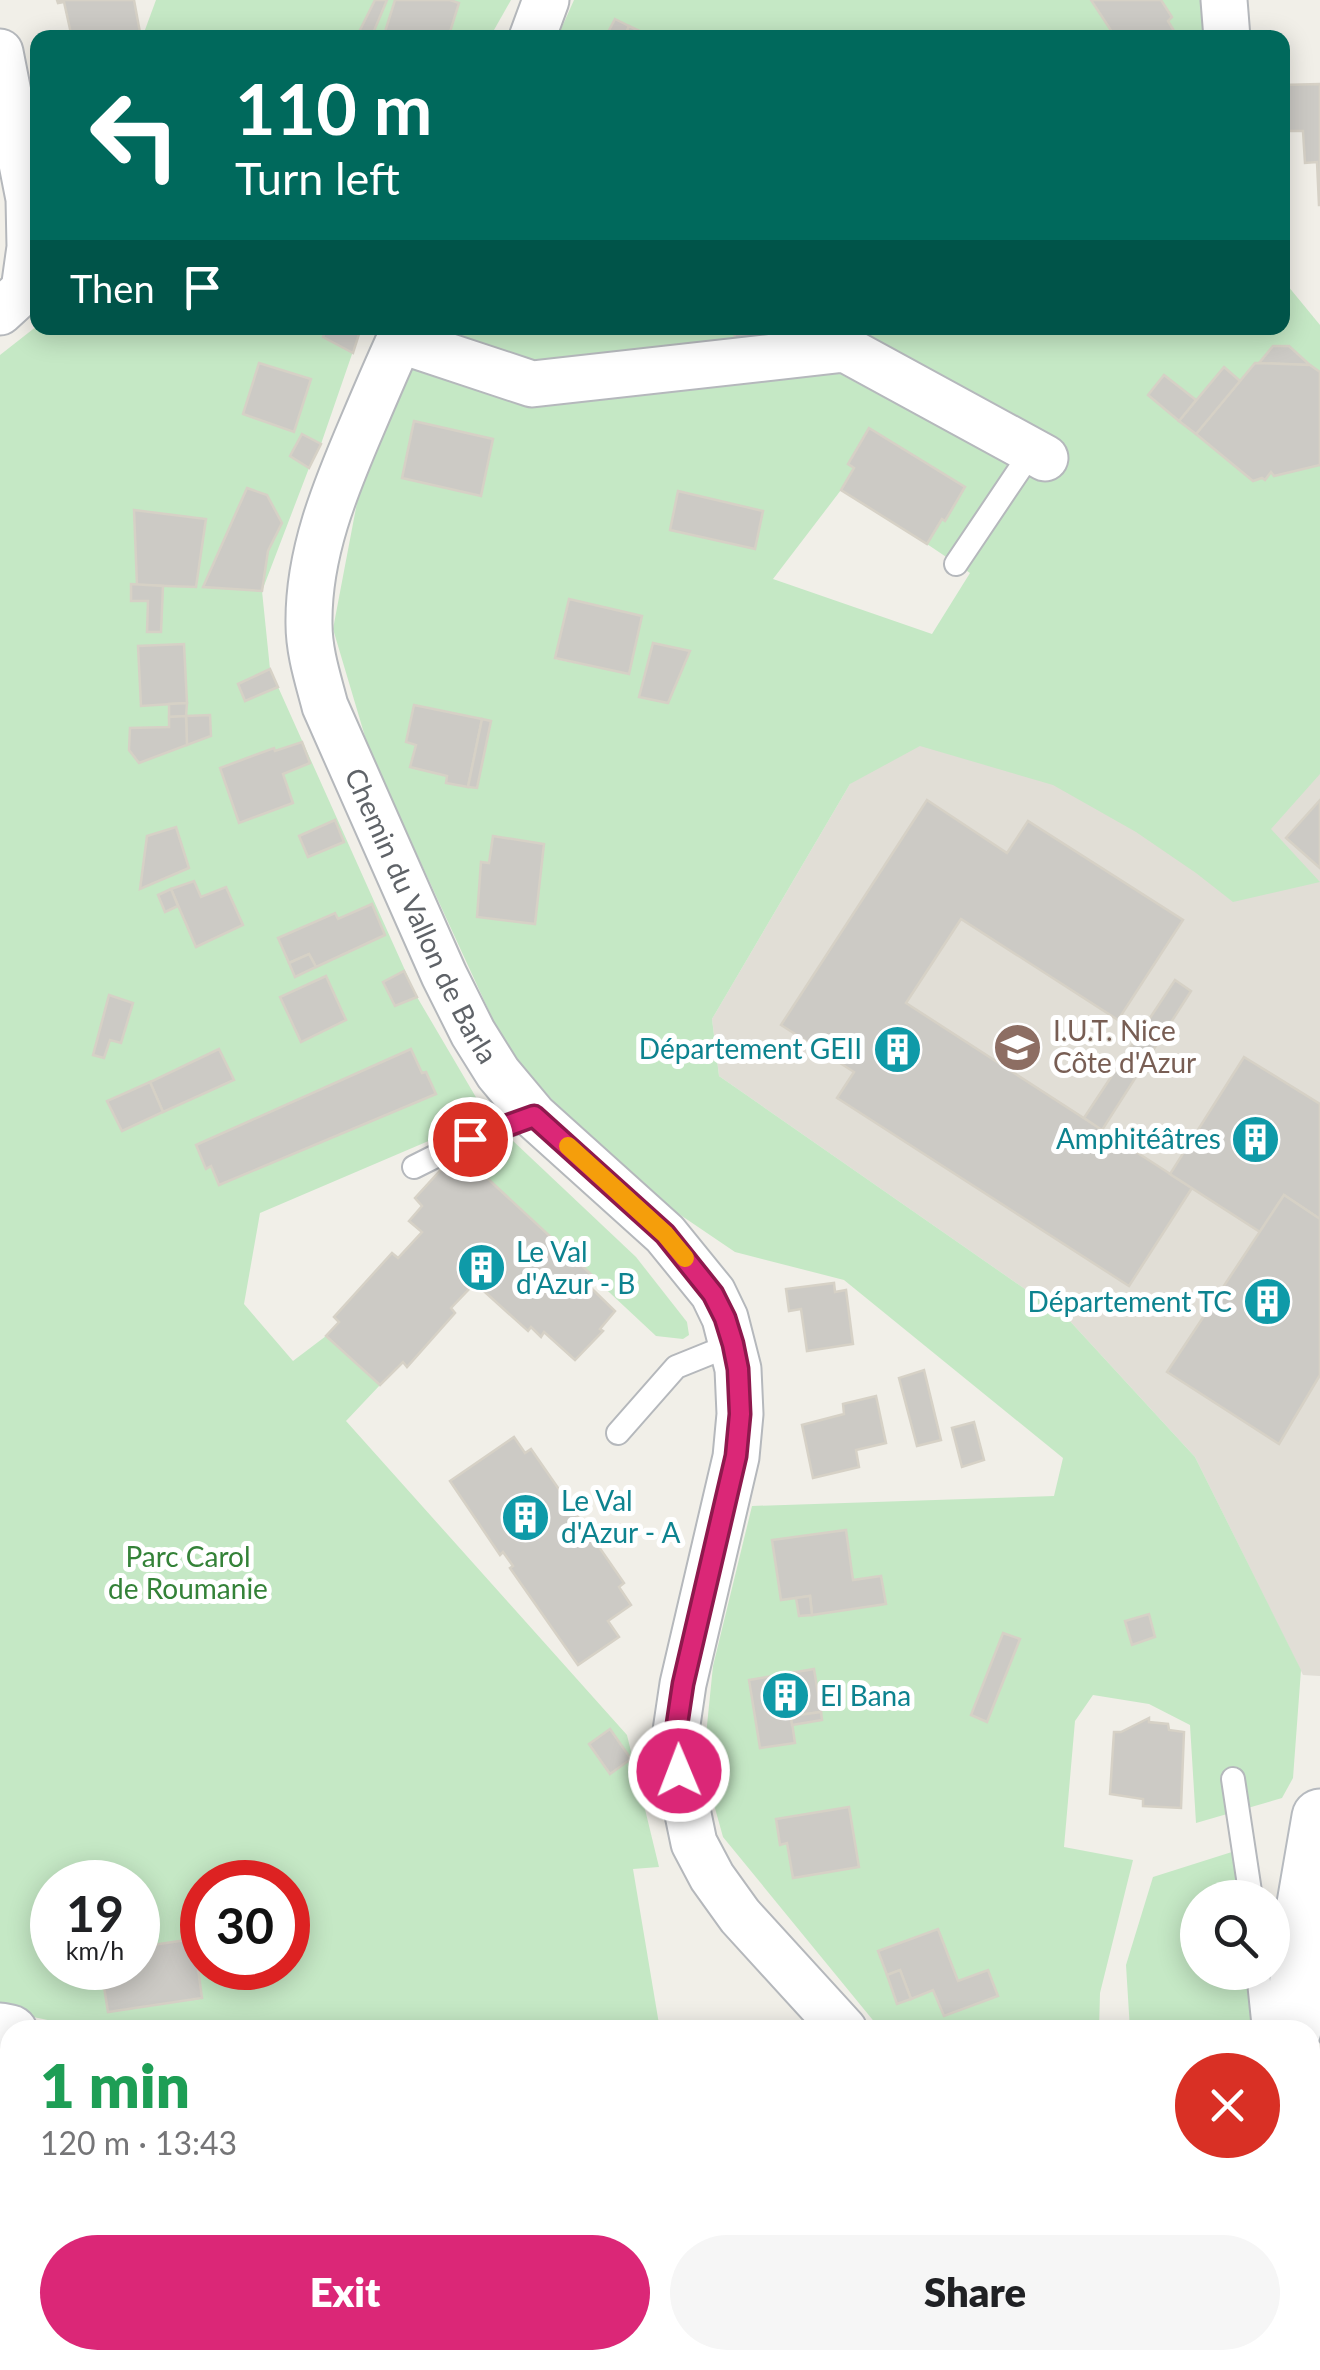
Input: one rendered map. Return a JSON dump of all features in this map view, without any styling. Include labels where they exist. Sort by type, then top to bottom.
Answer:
[{"type":"street","points":[[535,30],[546,0]]},
{"type":"street","points":[[1224,0],[1227,30]]},
{"type":"street","points":[[0,52],[29,199],[30,247],[24,290],[0,312]]},
{"type":"street","name":"Chemin du Vallon de Barla","points":[[402,335],[338,484],[320,540],[311,584],[309,626],[314,664],[325,706],[444,975],[498,1073],[534,1116],[665,1234],[713,1294],[725,1318],[738,1369],[740,1414],[736,1456],[683,1684],[676,1731],[679,1771],[694,1844],[712,1877],[740,1916],[835,2020]]},
{"type":"street","points":[[405,335],[532,384],[846,349],[1039,455]]},
{"type":"street","points":[[1294,2020],[1320,1817]]},
{"type":"lane","points":[[956,564],[1039,455]]},
{"type":"lane","points":[[414,1166],[470,1139],[534,1116]]},
{"type":"lane","points":[[618,1433],[676,1367],[733,1344]]},
{"type":"lane","points":[[1234,1779],[1248,1880]]},
{"type":"lane","points":[[1260,1990],[1263,2020]]},
{"type":"shaded area","name":"I.U.T. Nice Côte d'Azur","points":[[1320,625],[1320,1676],[1303,1675],[1195,1457],[1068,1319],[719,1076],[712,1019],[850,784],[932,634]]},
{"type":"green space","points":[[156,0],[511,0],[494,30],[145,30]]},
{"type":"green space","points":[[574,0],[1202,0],[1204,30],[561,30]]},
{"type":"green space","points":[[1290,289],[1320,325],[1320,774],[1271,829],[1320,882],[1233,902],[1136,832],[1053,785],[920,746],[850,784],[712,1019],[719,1076],[1068,1319],[1195,1457],[1301,1670],[1293,1778],[1282,1798],[1196,1823],[1190,1725],[1149,1704],[1093,1695],[1075,1721],[1064,1847],[1133,1860],[1100,1993],[1099,2020],[873,2020],[723,1837],[703,1765],[713,1666],[752,1506],[1054,1496],[1063,1458],[844,1280],[735,1252],[614,1170],[505,1046],[369,750],[333,629],[359,492],[407,363],[530,404],[833,370],[1032,477],[1034,435],[840,337],[538,368],[442,336],[1290,335]],"holes":[[[414,421],[493,439],[481,495],[402,478]],[[869,428],[965,487],[927,544],[970,573],[932,634],[773,579],[841,490],[854,468],[848,463]],[[679,492],[763,512],[755,549],[671,530]],[[569,600],[642,617],[629,674],[555,659]],[[653,644],[689,651],[668,703],[640,697]],[[415,705],[491,722],[477,788],[447,783],[447,776],[411,767],[416,745],[406,742]],[[493,837],[544,844],[535,924],[477,916],[481,863],[489,863]]]},
{"type":"green space","name":"Parc Carol de Roumanie","points":[[30,331],[30,335],[359,335],[321,444],[262,591],[270,669],[417,997],[487,1116],[260,1213],[244,1304],[293,1361],[326,1336],[380,1385],[346,1421],[627,1735],[659,1867],[633,1869],[658,2020],[48,2020],[0,2010],[0,355]]},
{"type":"green space","points":[[512,1140],[636,1257],[687,1322],[689,1335],[683,1339],[656,1336],[458,1151]]},
{"type":"green space","points":[[1235,1851],[1238,1880],[1180,1880],[1180,1990],[1251,1990],[1254,2020],[1129,2020],[1126,1965],[1153,1877]]},
{"type":"building","points":[[57,0],[134,0],[140,30],[70,30],[64,2]]},
{"type":"building","points":[[375,0],[387,0],[374,30],[360,30]]},
{"type":"building","points":[[395,0],[459,3],[451,30],[386,30]]},
{"type":"building","points":[[1091,0],[1161,0],[1172,17],[1168,21],[1173,30],[1111,30]]},
{"type":"building","points":[[615,19],[629,26],[627,30],[609,30]]},
{"type":"building","points":[[1320,84],[1320,205],[1317,162],[1305,163],[1303,131],[1290,131],[1290,85]]},
{"type":"building","points":[[324,335],[359,335],[353,353]]},
{"type":"building","points":[[734,335],[774,335],[774,339],[735,342]]},
{"type":"building","points":[[1273,346],[1289,346],[1310,365],[1259,363]]},
{"type":"building","points":[[259,363],[311,379],[294,432],[243,414]]},
{"type":"building","points":[[1255,363],[1310,365],[1320,372],[1320,465],[1274,476],[1271,472],[1265,480],[1253,481],[1196,434]]},
{"type":"building","points":[[1224,367],[1240,381],[1196,434],[1179,421]]},
{"type":"building","points":[[1164,375],[1196,400],[1179,421],[1148,395]]},
{"type":"building","points":[[414,421],[493,439],[481,496],[402,478]]},
{"type":"building","points":[[869,428],[965,487],[927,544],[841,490],[854,468],[848,464]]},
{"type":"building","points":[[302,434],[321,444],[309,468],[290,456]]},
{"type":"building","points":[[247,488],[267,495],[282,523],[268,551],[262,591],[203,587]]},
{"type":"building","points":[[678,491],[763,511],[755,549],[670,530]]},
{"type":"building","points":[[134,510],[206,519],[196,587],[137,585]]},
{"type":"building","points":[[131,584],[163,586],[161,632],[147,632],[148,601],[131,601]]},
{"type":"building","points":[[569,599],[642,616],[629,674],[555,658]]},
{"type":"building","points":[[653,643],[690,651],[668,703],[639,697]]},
{"type":"building","points":[[184,644],[187,703],[141,706],[138,646]]},
{"type":"building","points":[[270,669],[278,687],[245,701],[238,684]]},
{"type":"building","points":[[187,703],[186,716],[169,717],[169,704]]},
{"type":"building","points":[[414,705],[482,719],[468,787],[446,783],[447,776],[410,767],[416,745],[406,742]]},
{"type":"building","points":[[210,715],[211,736],[187,745],[186,716]]},
{"type":"building","points":[[186,716],[187,745],[139,763],[129,750],[130,728],[169,727],[169,717]]},
{"type":"building","points":[[482,719],[491,721],[477,788],[468,787]]},
{"type":"building","points":[[302,742],[310,763],[283,774],[293,803],[239,823],[220,768]]},
{"type":"building","name":"Département GEII","points":[[927,800],[1007,853],[1028,821],[1183,920],[1118,1020],[961,919],[906,1003],[1192,1188],[1129,1286],[837,1098],[854,1072],[781,1025]]},
{"type":"building","points":[[1320,800],[1320,868],[1286,838]]},
{"type":"building","points":[[335,820],[344,842],[308,857],[299,836]]},
{"type":"building","points":[[176,827],[189,868],[140,889],[147,836]]},
{"type":"building","points":[[493,836],[544,844],[535,924],[477,917],[481,862],[489,863]]},
{"type":"building","points":[[194,881],[201,897],[226,887],[243,925],[196,947],[171,889]]},
{"type":"building","points":[[171,889],[178,906],[165,912],[158,895]]},
{"type":"building","points":[[372,904],[385,935],[316,967],[309,954],[289,963],[278,938],[335,913],[338,919]]},
{"type":"building","points":[[309,954],[316,967],[295,977],[289,963]]},
{"type":"building","points":[[404,971],[417,997],[395,1006],[383,982]]},
{"type":"building","points":[[326,976],[346,1020],[301,1042],[280,997]]},
{"type":"building","points":[[1175,980],[1191,991],[1102,1130],[1084,1118]]},
{"type":"building","points":[[109,995],[133,1003],[121,1043],[110,1040],[104,1058],[93,1055]]},
{"type":"building","points":[[219,1049],[234,1080],[163,1112],[150,1082]]},
{"type":"building","points":[[411,1049],[436,1094],[219,1185],[211,1166],[206,1169],[196,1145]]},
{"type":"building","name":"Amphitéâtres","points":[[1244,1057],[1320,1104],[1320,1219],[1284,1195],[1260,1232],[1170,1174]]},
{"type":"building","points":[[150,1082],[163,1112],[122,1131],[107,1101]]},
{"type":"building","name":"Le Val d'Azur - B","points":[[458,1151],[595,1278],[588,1285],[615,1311],[600,1329],[603,1331],[575,1360],[544,1332],[541,1337],[531,1327],[528,1331],[475,1283],[451,1308],[455,1313],[407,1367],[403,1362],[380,1385],[326,1336],[339,1322],[334,1317],[392,1253],[398,1258],[422,1232],[409,1221],[422,1206],[415,1198]]},
{"type":"building","name":"Département TC","points":[[1284,1195],[1320,1219],[1320,1375],[1279,1444],[1167,1372]]},
{"type":"building","points":[[834,1283],[835,1292],[846,1290],[853,1344],[807,1351],[801,1309],[789,1311],[786,1289]]},
{"type":"building","points":[[924,1370],[941,1440],[917,1446],[899,1378]]},
{"type":"building","points":[[876,1396],[886,1443],[856,1450],[859,1467],[813,1478],[802,1425],[844,1414],[843,1404]]},
{"type":"building","points":[[974,1422],[984,1460],[962,1467],[952,1428]]},
{"type":"building","name":"Le Val d'Azur - A","points":[[514,1437],[525,1453],[531,1449],[624,1583],[619,1587],[631,1605],[608,1621],[619,1637],[578,1665],[510,1568],[513,1566],[503,1552],[500,1555],[450,1481]]},
{"type":"building","points":[[846,1530],[853,1580],[881,1576],[886,1604],[812,1615],[810,1596],[781,1600],[772,1540]]},
{"type":"building","points":[[810,1596],[812,1615],[799,1616],[796,1598]]},
{"type":"building","points":[[1149,1614],[1155,1637],[1132,1645],[1125,1621]]},
{"type":"building","points":[[1003,1633],[1020,1639],[987,1722],[971,1715]]},
{"type":"building","name":"El Bana","points":[[814,1669],[821,1712],[791,1716],[795,1743],[760,1748],[749,1680]]},
{"type":"building","points":[[821,1712],[822,1720],[792,1725],[791,1716]]},
{"type":"building","points":[[1149,1718],[1149,1722],[1168,1724],[1169,1730],[1184,1732],[1181,1808],[1143,1806],[1143,1799],[1110,1794],[1114,1732]]},
{"type":"building","points":[[610,1729],[631,1759],[610,1774],[589,1744]]},
{"type":"building","points":[[849,1807],[859,1867],[793,1878],[787,1843],[780,1845],[776,1819]]},
{"type":"building","points":[[938,1929],[958,1981],[988,1970],[998,1996],[944,2016],[933,1990],[911,1999],[900,1970],[887,1975],[878,1951]]},
{"type":"building","points":[[180,1941],[180,1990],[201,1990],[202,1998],[108,2012],[104,1990],[160,1990],[160,1944]]},
{"type":"building","points":[[900,1970],[911,1999],[897,2004],[887,1975]]},
{"type":"slow traffic","points":[[568,1146],[665,1234],[685,1258]]},
{"type":"place","name":"I.U.T. Nice Côte d'Azur","points":[[1018,1047]]},
{"type":"place","name":"Département GEII","points":[[897,1049]]},
{"type":"place","name":"Amphitéâtres","points":[[1256,1139]]},
{"type":"place","name":"Le Val d'Azur - B","points":[[481,1268]]},
{"type":"place","name":"Département TC","points":[[1267,1302]]},
{"type":"place","name":"Le Val d'Azur - A","points":[[526,1517]]},
{"type":"place","name":"El Bana","points":[[785,1696]]},
{"type":"route","points":[[470,1139],[534,1116],[665,1234],[700,1275],[725,1318],[738,1369],[740,1414],[736,1456],[683,1684],[676,1731],[679,1771]]}]
